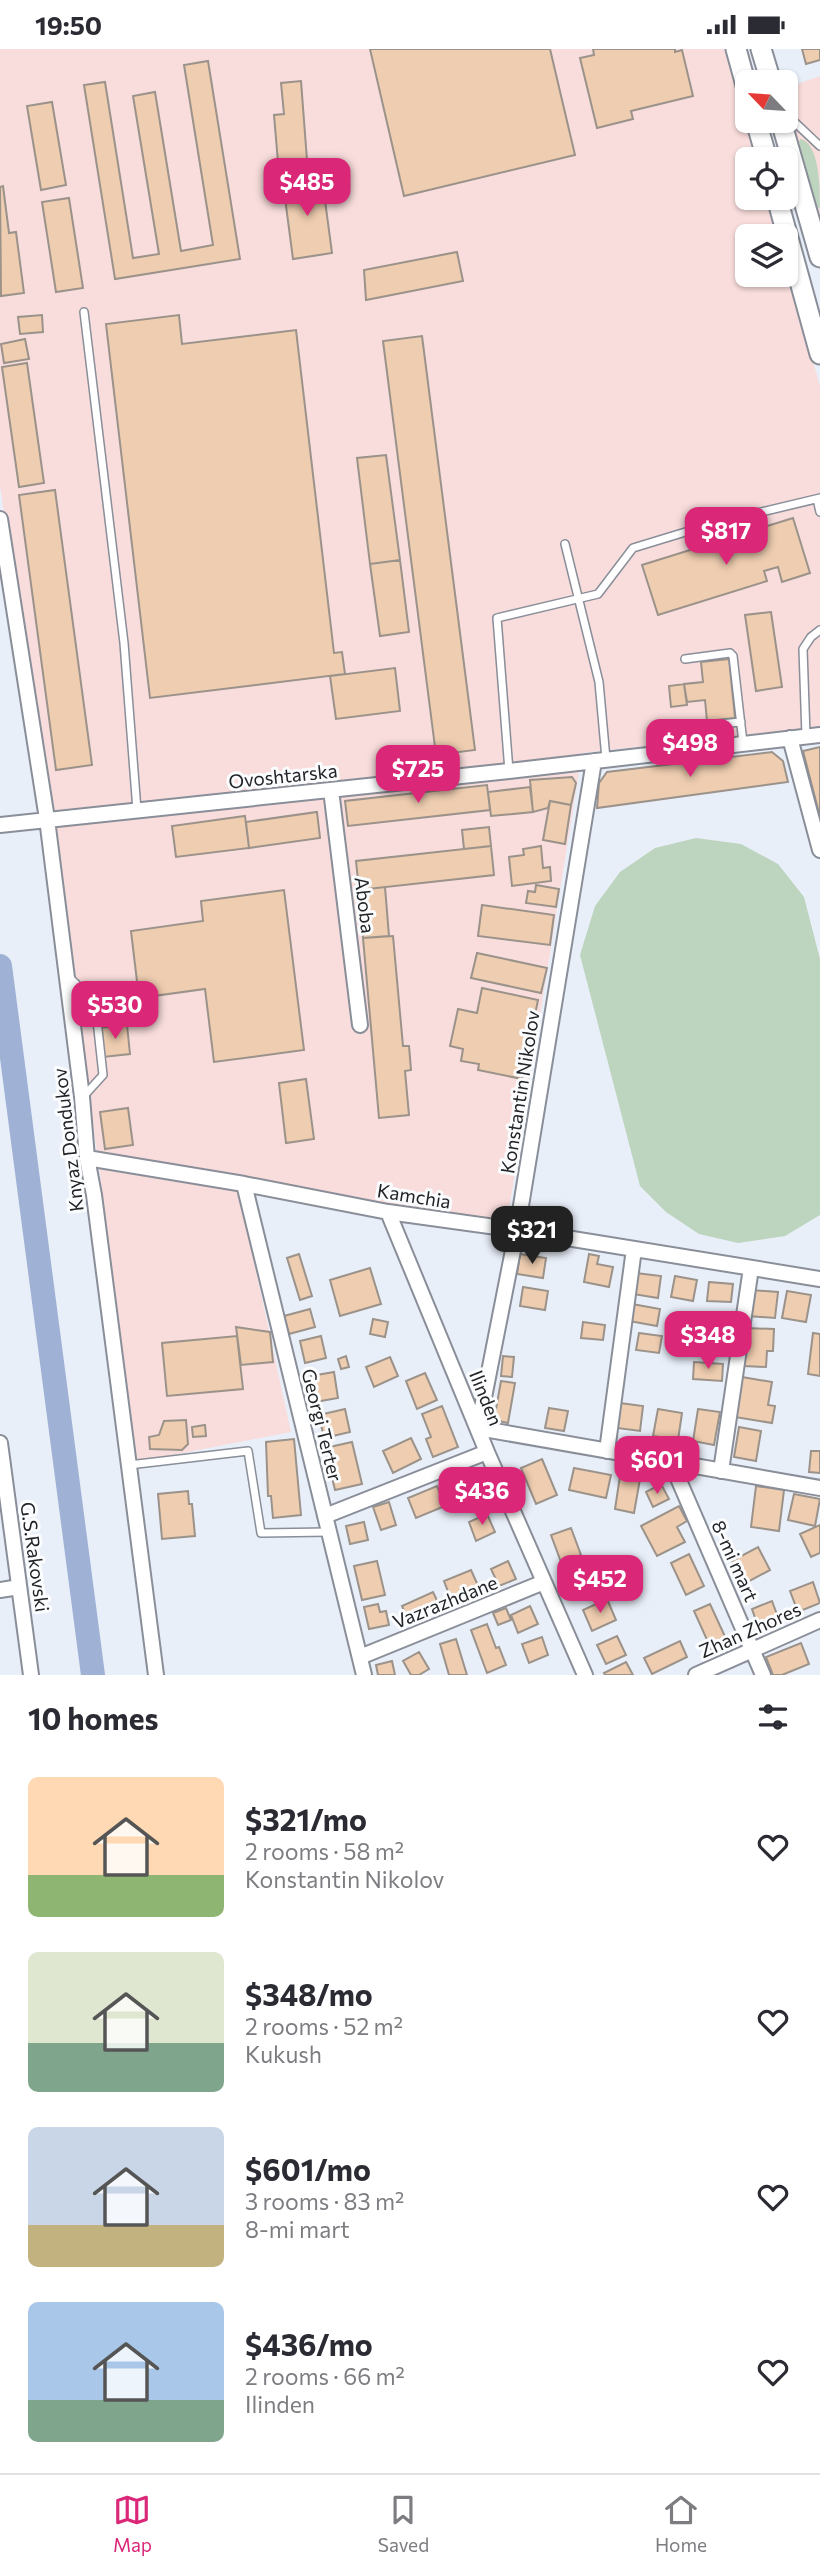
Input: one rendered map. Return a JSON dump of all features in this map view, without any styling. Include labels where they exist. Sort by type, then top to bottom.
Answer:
[{"type":"main road","points":[[736,49],[742,70]]},
{"type":"main road","points":[[761,49],[767,70]]},
{"type":"main road","points":[[785,133],[820,257]]},
{"type":"main road","points":[[780,210],[820,354]]},
{"type":"street","name":"Knyaz Dondukov","points":[[0,519],[47,819],[82,1097],[87,1158],[156,1675]]},
{"type":"street","name":"Ovoshtarska","points":[[0,825],[813,736]]},
{"type":"street","points":[[790,738],[820,850]]},
{"type":"street","name":"Konstantin Nikolov","points":[[478,1428],[517,1230],[600,760]]},
{"type":"street","name":"Aboba","points":[[331,790],[360,1025]]},
{"type":"street","name":"Kamchia","points":[[87,1158],[244,1184],[388,1212],[820,1279]]},
{"type":"street","name":"Georgi Terter","points":[[244,1184],[364,1675]]},
{"type":"street","name":"Ilinden","points":[[388,1212],[487,1452],[585,1675]]},
{"type":"street","points":[[607,1451],[634,1249]]},
{"type":"street","points":[[721,1471],[751,1268]]},
{"type":"street","points":[[478,1428],[820,1488]]},
{"type":"street","name":"G.S.Rakovski","points":[[0,1443],[31,1675]]},
{"type":"street","points":[[325,1516],[487,1452]]},
{"type":"street","name":"8-mi mart","points":[[671,1462],[763,1675]]},
{"type":"street","name":"Vazrazhdane","points":[[360,1657],[544,1582]]},
{"type":"street","points":[[0,1590],[19,1587]]},
{"type":"street","name":"Zhan Zhores","points":[[696,1675],[820,1620]]},
{"type":"lane","points":[[798,125],[820,146]]},
{"type":"lane","points":[[84,312],[124,643],[137,811]]},
{"type":"lane","points":[[509,771],[498,618],[598,594],[633,548],[715,523],[818,498],[820,512]]},
{"type":"lane","points":[[565,544],[600,682],[600,760]]},
{"type":"lane","points":[[813,736],[803,649],[820,630]]},
{"type":"lane","points":[[685,659],[730,653],[733,656],[743,743]]},
{"type":"lane","points":[[674,751],[680,735],[688,727],[740,722]]},
{"type":"lane","points":[[67,975],[95,1002],[103,1075],[82,1097]]},
{"type":"lane","points":[[129,1465],[248,1451],[261,1533],[329,1532]]},
{"type":"shaded area","points":[[0,49],[724,49],[735,87],[735,133],[748,133],[753,147],[735,147],[735,210],[770,210],[774,224],[735,224],[735,287],[792,287],[820,386],[820,727],[582,753],[506,1229],[237,1184],[291,1432],[137,1462],[98,1159],[0,486]]},
{"type":"shaded area","points":[[820,76],[820,226],[795,133],[798,133],[798,84]]},
{"type":"green space","points":[[800,139],[807,142],[815,158],[820,208],[817,207]]},
{"type":"green space","points":[[696,838],[741,844],[778,864],[804,897],[820,959],[820,1215],[785,1236],[738,1243],[699,1234],[666,1212],[640,1186],[580,955],[595,906],[620,872],[655,848]]},
{"type":"building","points":[[370,49],[550,49],[575,155],[404,196]]},
{"type":"building","points":[[593,49],[682,50],[693,96],[631,111],[633,119],[597,128],[580,58],[594,55]]},
{"type":"building","points":[[802,49],[820,49],[820,60],[806,64]]},
{"type":"building","points":[[208,61],[240,259],[115,279],[84,85],[105,82],[133,258],[159,254],[133,96],[155,92],[181,251],[213,245],[184,65]]},
{"type":"building","points":[[301,81],[307,160],[278,162],[274,115],[284,114],[281,83]]},
{"type":"building","points":[[52,102],[66,185],[41,190],[27,106]]},
{"type":"building","points":[[322,178],[332,253],[293,259],[283,183]]},
{"type":"building","points":[[3,186],[9,233],[16,232],[24,293],[1,296],[0,187]]},
{"type":"building","points":[[69,198],[83,288],[56,292],[42,202]]},
{"type":"building","points":[[457,252],[463,281],[366,300],[364,270]]},
{"type":"building","points":[[42,315],[43,332],[20,334],[18,317]]},
{"type":"building","points":[[179,315],[182,344],[296,330],[334,653],[342,652],[345,674],[150,698],[106,324]]},
{"type":"building","points":[[422,336],[475,750],[436,755],[383,341]]},
{"type":"building","points":[[25,339],[29,359],[4,363],[1,344]]},
{"type":"building","points":[[27,363],[44,483],[19,487],[2,367]]},
{"type":"building","points":[[386,455],[400,560],[370,564],[357,458]]},
{"type":"building","points":[[55,490],[92,765],[56,770],[19,495]]},
{"type":"building","points":[[793,518],[810,573],[782,582],[778,567],[764,571],[767,581],[658,615],[642,565]]},
{"type":"building","points":[[400,560],[409,632],[380,636],[370,564]]},
{"type":"building","points":[[771,612],[782,687],[756,691],[745,615]]},
{"type":"building","points":[[729,659],[735,718],[707,721],[705,700],[687,702],[684,684],[703,682],[701,662]]},
{"type":"building","points":[[395,668],[400,711],[336,719],[330,676]]},
{"type":"building","points":[[684,684],[687,705],[671,707],[669,686]]},
{"type":"building","points":[[820,747],[820,817],[803,751]]},
{"type":"building","points":[[772,752],[783,761],[788,782],[597,808],[599,783],[607,772]]},
{"type":"building","points":[[572,777],[576,783],[571,805],[550,801],[548,808],[533,812],[530,780]]},
{"type":"building","points":[[487,785],[490,810],[348,826],[345,801]]},
{"type":"building","points":[[530,787],[533,812],[491,816],[488,792]]},
{"type":"building","points":[[550,801],[571,805],[565,844],[543,840]]},
{"type":"building","points":[[317,812],[320,838],[249,848],[246,822]]},
{"type":"building","points":[[245,816],[249,848],[176,857],[172,826]]},
{"type":"building","points":[[489,827],[491,846],[464,849],[462,830]]},
{"type":"building","points":[[491,846],[494,875],[359,890],[356,861]]},
{"type":"building","points":[[541,846],[543,868],[550,867],[551,881],[512,886],[509,857],[524,855],[523,849]]},
{"type":"building","points":[[536,885],[559,889],[556,907],[526,903],[528,891],[535,892]]},
{"type":"building","points":[[385,887],[389,936],[363,938],[359,890]]},
{"type":"building","points":[[284,890],[304,1050],[214,1062],[205,989],[139,998],[131,931],[203,921],[201,901]]},
{"type":"building","points":[[482,905],[554,915],[550,945],[478,936]]},
{"type":"building","points":[[393,936],[403,1046],[409,1046],[411,1070],[405,1071],[409,1115],[379,1118],[363,938]]},
{"type":"building","points":[[477,953],[547,968],[541,993],[471,978]]},
{"type":"building","points":[[482,988],[538,1000],[522,1079],[478,1070],[479,1064],[461,1061],[463,1049],[450,1046],[458,1009],[477,1013]]},
{"type":"building","points":[[127,1025],[130,1054],[103,1057],[99,1028]]},
{"type":"building","points":[[306,1079],[314,1139],[286,1143],[279,1083]]},
{"type":"building","points":[[128,1108],[133,1145],[105,1149],[100,1112]]},
{"type":"building","points":[[299,1254],[312,1296],[300,1300],[287,1258]]},
{"type":"building","points":[[520,1254],[546,1258],[543,1278],[517,1274]]},
{"type":"building","points":[[589,1254],[599,1256],[597,1264],[613,1267],[609,1287],[584,1282]]},
{"type":"building","points":[[370,1268],[381,1304],[340,1316],[330,1280]]},
{"type":"building","points":[[636,1273],[661,1276],[658,1298],[633,1294]]},
{"type":"building","points":[[675,1276],[697,1280],[693,1301],[671,1297]]},
{"type":"building","points":[[709,1282],[733,1284],[731,1302],[707,1301]]},
{"type":"building","points":[[523,1287],[548,1291],[545,1310],[520,1306]]},
{"type":"building","points":[[751,1290],[778,1292],[775,1318],[748,1316]]},
{"type":"building","points":[[787,1291],[811,1295],[806,1322],[782,1318]]},
{"type":"building","points":[[632,1304],[660,1309],[657,1326],[629,1321]]},
{"type":"building","points":[[310,1309],[315,1327],[289,1334],[284,1316]]},
{"type":"building","points":[[719,1316],[732,1317],[730,1339],[709,1337],[710,1323],[718,1324]]},
{"type":"building","points":[[373,1319],[388,1322],[385,1337],[370,1334]]},
{"type":"building","points":[[583,1322],[605,1325],[603,1340],[581,1338]]},
{"type":"building","points":[[236,1327],[270,1332],[273,1362],[241,1365]]},
{"type":"building","points":[[746,1328],[774,1329],[773,1351],[767,1351],[766,1367],[744,1366]]},
{"type":"building","points":[[639,1333],[662,1336],[659,1353],[636,1350]]},
{"type":"building","points":[[813,1333],[820,1334],[820,1376],[808,1374]]},
{"type":"building","points":[[237,1336],[243,1389],[167,1396],[162,1343]]},
{"type":"building","points":[[321,1336],[326,1358],[305,1363],[300,1341]]},
{"type":"building","points":[[346,1356],[349,1367],[341,1369],[338,1359]]},
{"type":"building","points":[[503,1356],[514,1357],[512,1377],[501,1376]]},
{"type":"building","points":[[390,1357],[398,1376],[374,1387],[366,1367]]},
{"type":"building","points":[[694,1362],[723,1364],[722,1381],[693,1379]]},
{"type":"building","points":[[334,1372],[338,1398],[315,1402],[311,1376]]},
{"type":"building","points":[[425,1373],[437,1400],[417,1409],[406,1381]]},
{"type":"building","points":[[742,1377],[772,1382],[768,1405],[775,1406],[772,1423],[735,1417]]},
{"type":"building","points":[[501,1381],[515,1383],[508,1423],[494,1420]]},
{"type":"building","points":[[620,1403],[643,1406],[640,1431],[617,1428]]},
{"type":"building","points":[[442,1406],[458,1447],[433,1457],[426,1439],[431,1437],[422,1414]]},
{"type":"building","points":[[549,1408],[568,1411],[564,1431],[545,1428]]},
{"type":"building","points":[[345,1409],[350,1432],[324,1438],[319,1415]]},
{"type":"building","points":[[658,1409],[682,1413],[678,1440],[653,1436]]},
{"type":"building","points":[[698,1409],[720,1412],[714,1445],[693,1441]]},
{"type":"building","points":[[186,1420],[188,1444],[182,1450],[150,1449],[149,1437],[159,1435],[164,1421]]},
{"type":"building","points":[[205,1425],[206,1436],[193,1437],[192,1427]]},
{"type":"building","points":[[739,1427],[761,1431],[756,1461],[734,1457]]},
{"type":"building","points":[[411,1438],[421,1459],[393,1473],[383,1451]]},
{"type":"building","points":[[294,1439],[301,1515],[273,1518],[271,1496],[268,1496],[266,1442]]},
{"type":"building","points":[[352,1442],[362,1484],[335,1490],[325,1448]]},
{"type":"building","points":[[811,1451],[820,1451],[820,1473],[809,1472]]},
{"type":"building","points":[[542,1459],[557,1495],[536,1504],[521,1468]]},
{"type":"building","points":[[574,1468],[611,1475],[606,1498],[569,1490]]},
{"type":"building","points":[[467,1472],[476,1490],[456,1501],[447,1482]]},
{"type":"building","points":[[620,1476],[640,1479],[634,1513],[615,1509]]},
{"type":"building","points":[[661,1484],[669,1499],[653,1507],[646,1492]]},
{"type":"building","points":[[437,1486],[445,1506],[416,1518],[408,1498]]},
{"type":"building","points":[[756,1486],[784,1490],[779,1531],[751,1527]]},
{"type":"building","points":[[188,1491],[195,1536],[162,1539],[158,1494]]},
{"type":"building","points":[[794,1494],[820,1499],[815,1526],[788,1520]]},
{"type":"building","points":[[389,1502],[396,1525],[381,1530],[373,1507]]},
{"type":"building","points":[[679,1506],[687,1521],[677,1527],[685,1542],[657,1556],[641,1526]]},
{"type":"building","points":[[487,1514],[495,1532],[476,1541],[469,1522]]},
{"type":"building","points":[[364,1522],[368,1540],[350,1544],[346,1526]]},
{"type":"building","points":[[820,1525],[820,1553],[811,1557],[800,1534]]},
{"type":"building","points":[[571,1528],[581,1555],[561,1562],[551,1535]]},
{"type":"building","points":[[758,1547],[770,1570],[744,1584],[732,1561]]},
{"type":"building","points":[[689,1554],[704,1586],[686,1595],[671,1563]]},
{"type":"building","points":[[377,1561],[385,1595],[362,1600],[354,1566]]},
{"type":"building","points":[[508,1561],[516,1579],[499,1586],[491,1569]]},
{"type":"building","points":[[595,1562],[606,1585],[578,1598],[567,1576]]},
{"type":"building","points":[[471,1570],[480,1590],[452,1602],[444,1581]]},
{"type":"building","points":[[813,1582],[820,1603],[798,1612],[790,1591]]},
{"type":"building","points":[[433,1592],[441,1609],[410,1624],[402,1606]]},
{"type":"building","points":[[607,1599],[616,1620],[592,1631],[583,1610]]},
{"type":"building","points":[[772,1601],[779,1620],[759,1629],[752,1609]]},
{"type":"building","points":[[378,1604],[380,1612],[386,1611],[389,1625],[369,1629],[364,1607]]},
{"type":"building","points":[[710,1604],[728,1643],[712,1651],[694,1611]]},
{"type":"building","points":[[530,1606],[538,1624],[518,1633],[511,1615]]},
{"type":"building","points":[[506,1608],[511,1620],[498,1625],[493,1613]]},
{"type":"building","points":[[487,1624],[506,1665],[487,1673],[471,1630]]},
{"type":"building","points":[[617,1636],[626,1655],[606,1664],[597,1645]]},
{"type":"building","points":[[542,1637],[548,1655],[529,1663],[522,1644]]},
{"type":"building","points":[[456,1639],[467,1675],[449,1675],[440,1644]]},
{"type":"building","points":[[680,1641],[687,1657],[652,1674],[644,1658]]},
{"type":"building","points":[[801,1643],[809,1664],[782,1675],[773,1675],[766,1657]]},
{"type":"building","points":[[419,1652],[429,1669],[419,1675],[411,1675],[403,1661]]},
{"type":"building","points":[[392,1661],[395,1675],[378,1675],[376,1665]]},
{"type":"building","points":[[626,1662],[633,1675],[605,1675],[604,1673]]},
{"type":"waterway","points":[[0,966],[93,1675]]}]
